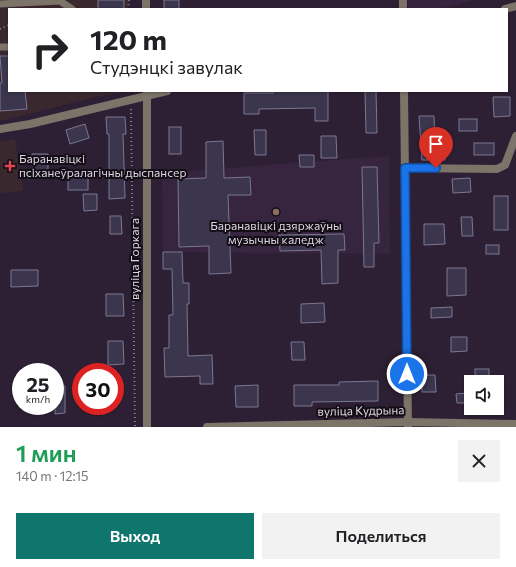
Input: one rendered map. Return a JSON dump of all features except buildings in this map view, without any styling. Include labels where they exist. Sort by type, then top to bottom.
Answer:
[{"type":"street","points":[[0,128],[30,124],[147,93],[157,92]]},
{"type":"street","points":[[404,92],[408,425]]},
{"type":"street","name":"вуліца Горкага","points":[[147,93],[147,427]]},
{"type":"street","points":[[405,168],[497,169],[505,165],[516,136]]},
{"type":"street","name":"вуліца Кудрына","points":[[207,427],[516,424]]},
{"type":"lane","points":[[0,4],[60,1],[70,8]]},
{"type":"path","points":[[131,106],[135,427]]},
{"type":"shaded area","points":[[0,0],[128,0],[128,8],[8,8],[8,92],[125,92],[95,97],[0,121]]},
{"type":"shaded area","points":[[408,0],[473,0],[445,8],[408,8]]},
{"type":"shaded area","name":"Баранавіцкі псіханеўралагічны дыспансер","points":[[15,139],[23,191],[0,193],[0,142]]},
{"type":"shaded area","name":"Баранавіцкі дзяржаўны музычны каледж","points":[[389,156],[390,254],[163,252],[162,173]]},
{"type":"place","name":"Баранавіцкі псіханеўралагічны дыспансер","points":[[10,166]]},
{"type":"place","name":"Баранавіцкі дзяржаўны музычны каледж","points":[[276,212]]},
{"type":"route","points":[[407,374],[405,168],[436,168]]}]
